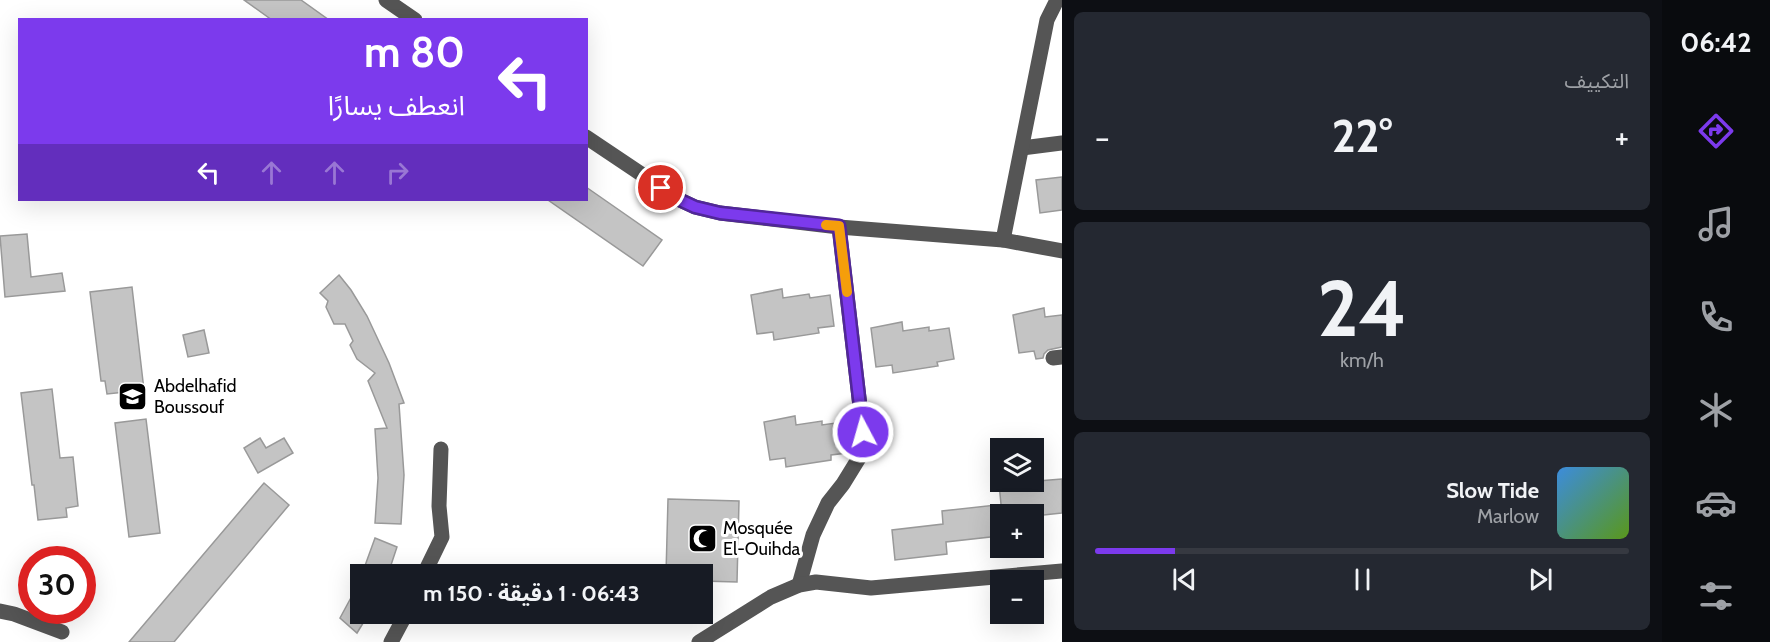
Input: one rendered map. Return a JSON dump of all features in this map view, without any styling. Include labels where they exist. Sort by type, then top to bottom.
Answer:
[{"type":"street","points":[[386,0],[412,18]]},
{"type":"street","points":[[1003,240],[1047,20],[1057,0]]},
{"type":"street","points":[[588,138],[680,200],[695,207],[720,213],[1003,240],[1062,251]]},
{"type":"street","points":[[1022,148],[1062,142]]},
{"type":"street","points":[[799,585],[813,535],[828,503],[859,458],[863,432],[839,226]]},
{"type":"street","points":[[429,564],[442,537],[439,506],[441,449]]},
{"type":"street","points":[[699,642],[771,597],[799,585],[816,582],[871,588],[1062,572]]},
{"type":"street","points":[[0,611],[62,632]]},
{"type":"street","points":[[391,642],[401,624]]},
{"type":"building","points":[[244,0],[301,0],[326,18],[269,18]]},
{"type":"building","points":[[1062,177],[1062,210],[1040,213],[1036,180]]},
{"type":"building","points":[[588,188],[662,240],[643,266],[549,201],[588,201]]},
{"type":"building","points":[[27,234],[31,277],[62,273],[65,291],[5,297],[0,236]]},
{"type":"building","points":[[339,275],[367,316],[389,363],[404,403],[399,404],[404,475],[401,524],[375,523],[378,478],[375,429],[387,428],[368,381],[375,373],[357,359],[350,345],[353,341],[345,324],[334,324],[326,307],[328,301],[320,293]]},
{"type":"building","points":[[132,287],[144,390],[107,394],[105,381],[101,381],[90,292]]},
{"type":"building","points":[[782,289],[783,298],[809,294],[810,298],[830,295],[834,326],[818,328],[819,333],[774,340],[773,332],[757,334],[751,295]]},
{"type":"building","points":[[1044,308],[1045,317],[1062,315],[1062,347],[1048,350],[1043,358],[1036,359],[1034,351],[1019,353],[1013,315]]},
{"type":"building","points":[[902,322],[903,331],[929,327],[929,331],[949,328],[954,359],[937,362],[938,366],[893,373],[892,365],[876,367],[871,328]]},
{"type":"building","points":[[204,330],[209,353],[188,357],[183,335]]},
{"type":"building","points":[[52,389],[60,458],[73,457],[78,506],[66,508],[67,517],[38,520],[21,393]]},
{"type":"building","points":[[795,416],[796,425],[822,421],[822,425],[843,422],[847,453],[831,455],[831,460],[786,467],[785,458],[770,460],[764,422]]},
{"type":"building","points":[[146,419],[160,533],[129,537],[115,423]]},
{"type":"building","points":[[260,438],[266,448],[284,438],[293,453],[258,473],[244,448]]},
{"type":"building","points":[[1062,479],[1062,513],[1044,515],[1044,504],[1001,504],[1000,492],[1044,492],[1044,480]]},
{"type":"building","points":[[264,483],[289,505],[174,642],[129,642]]},
{"type":"building","name":"Mosquée El-Ouihda","points":[[668,499],[739,501],[737,582],[713,581],[713,564],[666,564]]},
{"type":"building","points":[[990,506],[990,537],[946,542],[947,554],[895,560],[892,530],[943,524],[942,511]]},
{"type":"building","points":[[375,538],[397,547],[391,564],[366,564]]},
{"type":"building","points":[[350,600],[350,624],[362,624],[357,633],[340,618]]},
{"type":"slow traffic","points":[[826,225],[839,226],[847,292]]},
{"type":"place","name":"Abdelhafid Boussouf","points":[[133,396]]},
{"type":"place","name":"Mosquée El-Ouihda","points":[[702,538]]},
{"type":"route","points":[[661,188],[695,207],[720,213],[839,226],[863,432]]}]
